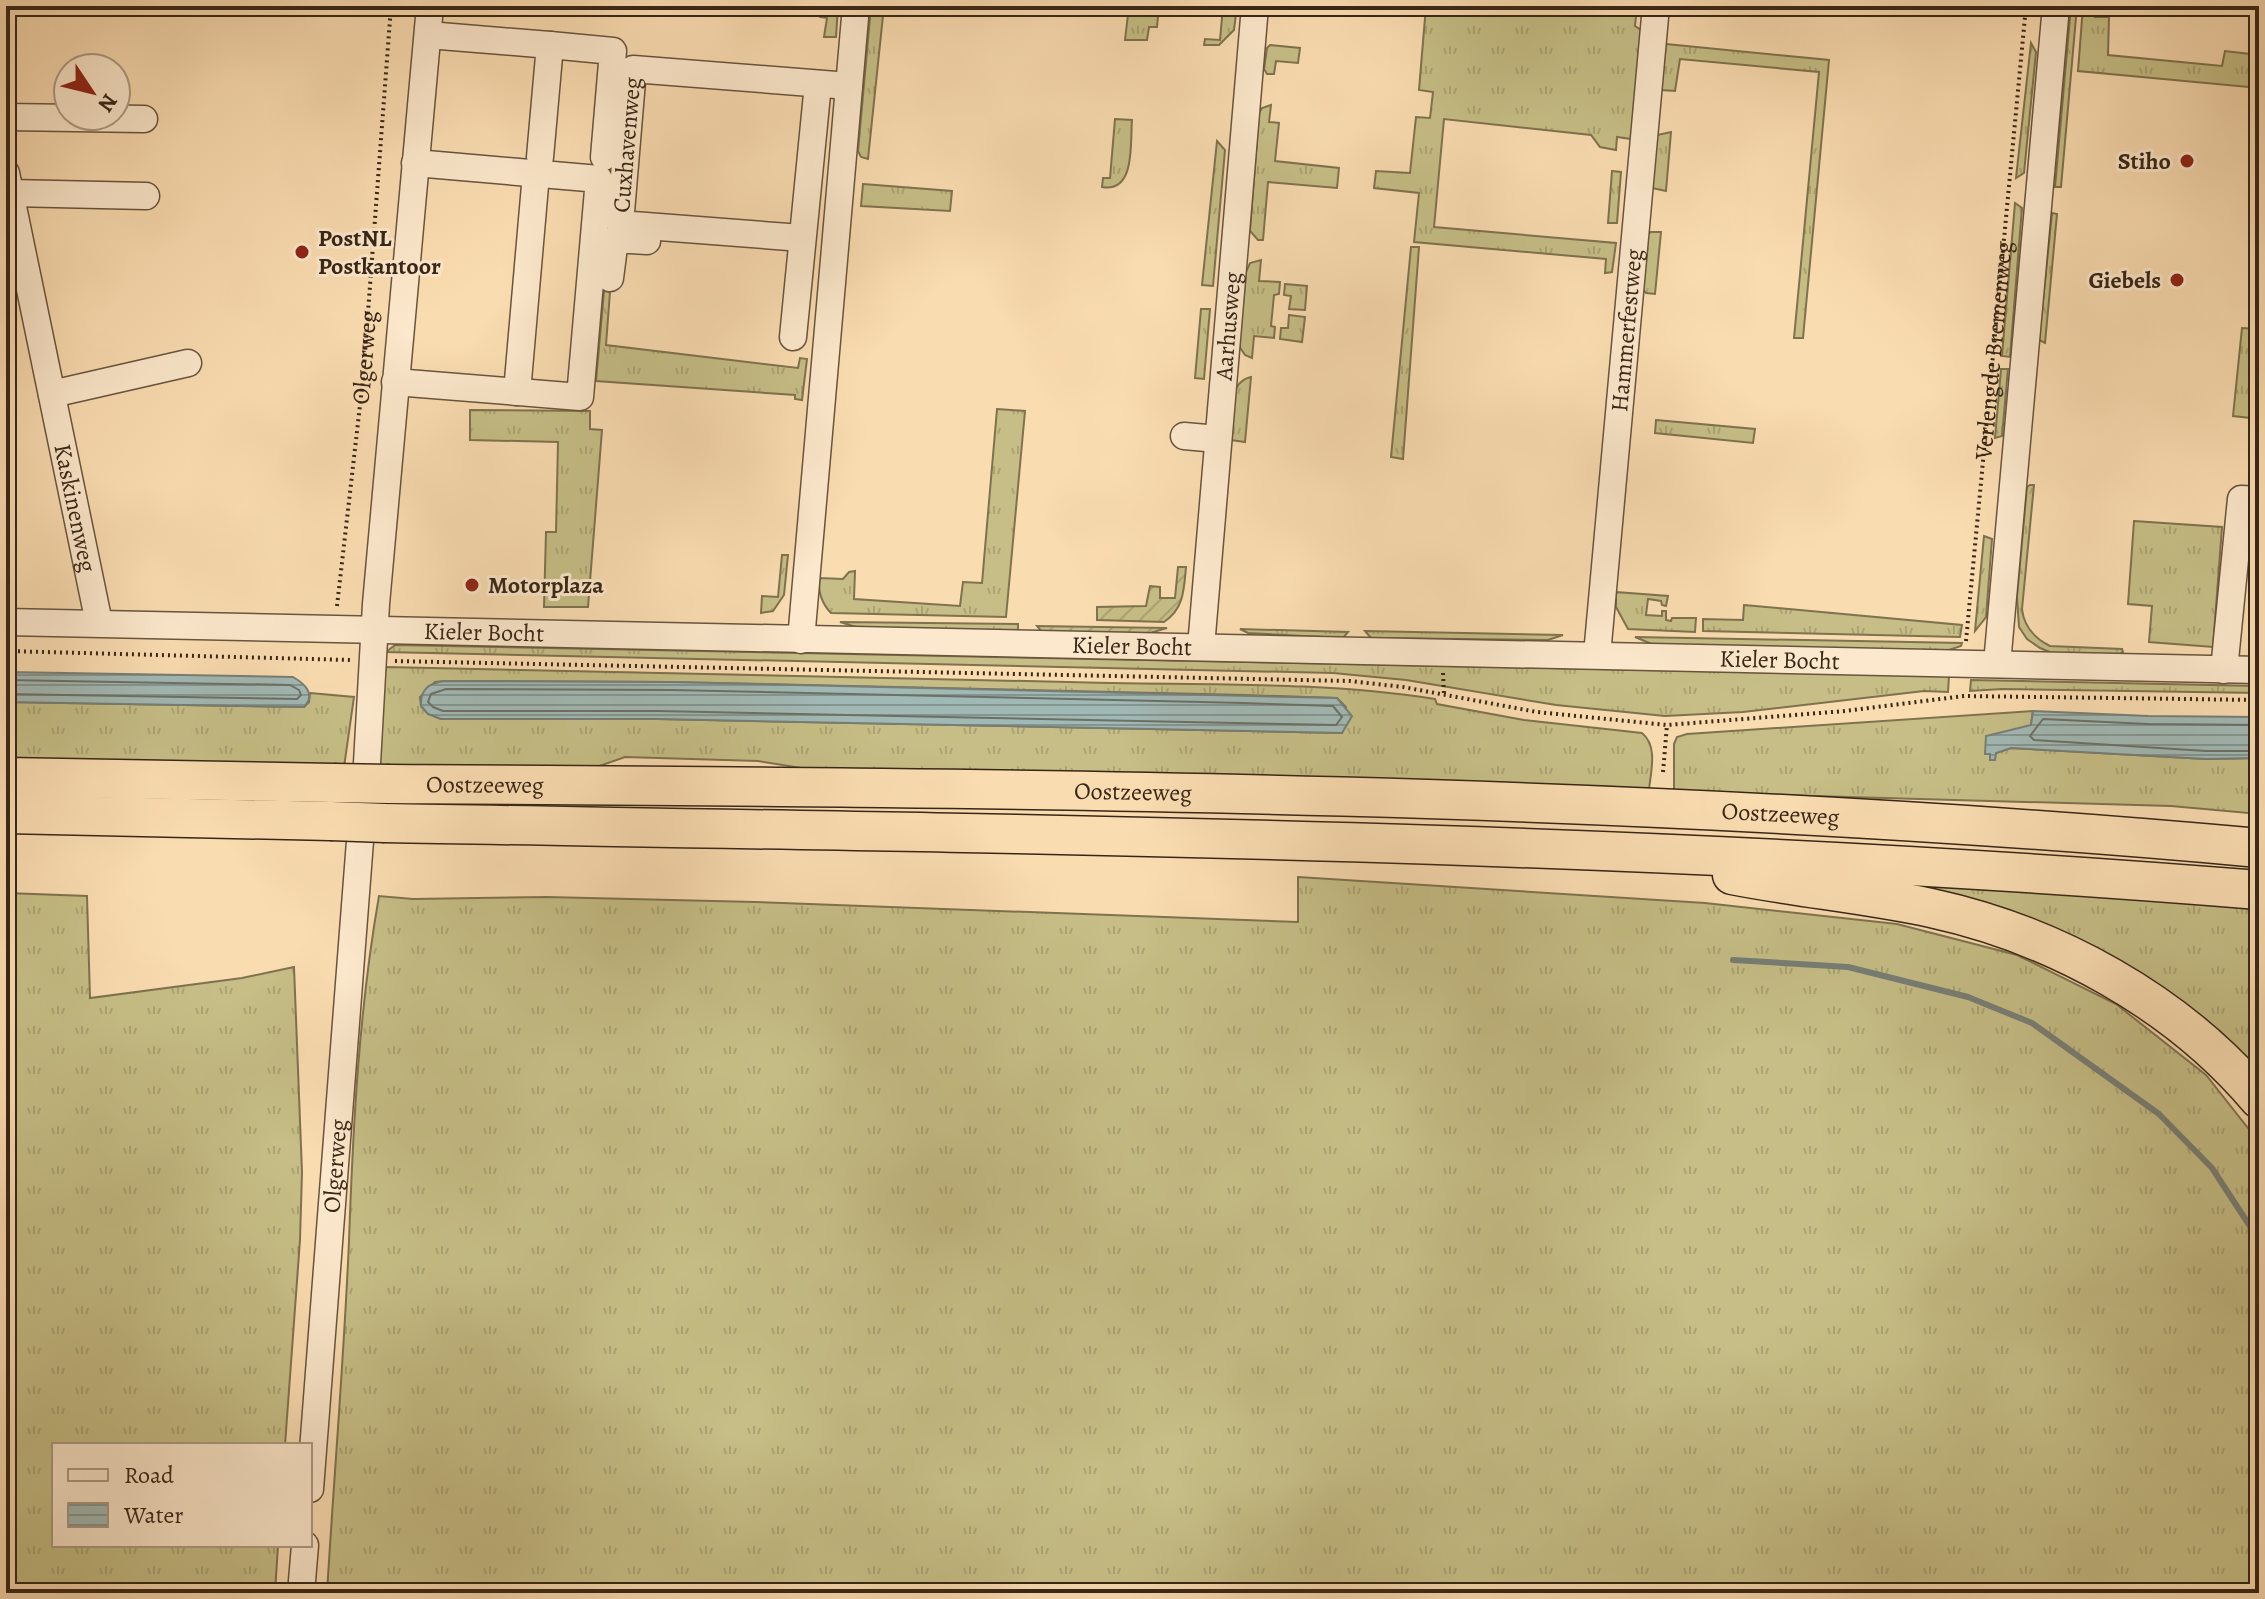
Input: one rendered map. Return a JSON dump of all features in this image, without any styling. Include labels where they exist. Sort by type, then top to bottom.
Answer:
[{"type":"highway","name":"Oostzeeweg","points":[[6,777],[334,783],[378,774],[1436,799],[1800,815],[2259,848]]},
{"type":"highway","name":"Oostzeeweg","points":[[6,814],[359,828],[1172,837],[1604,850],[1867,862],[2259,890]]},
{"type":"highway","points":[[1604,850],[1806,889],[1930,908],[2025,936],[2098,969],[2141,997],[2220,1058],[2259,1099]]},
{"type":"street","name":"Olgerweg","points":[[378,774],[376,631],[395,382],[430,6]]},
{"type":"street","points":[[801,640],[856,6]]},
{"type":"street","name":"Aarhusweg","points":[[1201,647],[1255,6]]},
{"type":"street","name":"Hammerfestweg","points":[[1597,655],[1656,6]]},
{"type":"street","name":"Verlengde Bremenweg","points":[[1997,664],[2056,6]]},
{"type":"street","points":[[428,35],[613,51],[604,157]]},
{"type":"street","points":[[517,392],[550,45]]},
{"type":"street","name":"Cuxhavenweg","points":[[834,255],[802,245],[620,224],[633,69],[849,86]]},
{"type":"street","points":[[793,337],[818,84]]},
{"type":"street","points":[[6,117],[144,119]]},
{"type":"street","name":"Olgerweg","points":[[395,382],[580,397],[599,179],[538,165],[415,163]]},
{"type":"street","name":"Kaskinenweg","points":[[99,623],[8,183],[146,196]]},
{"type":"street","name":"Cuxhavenweg","points":[[610,278],[615,239],[802,245]]},
{"type":"street","points":[[52,394],[188,363]]},
{"type":"street","points":[[1184,436],[1218,439]]},
{"type":"street","points":[[2224,670],[2241,499],[2259,500]]},
{"type":"street","name":"Kieler Bocht","points":[[6,622],[2259,670]]},
{"type":"street","name":"Olgerweg","points":[[312,1462],[359,828]]},
{"type":"street","points":[[301,1593],[305,1547]]},
{"type":"path","name":"Olgerweg","points":[[6,651],[333,660],[333,630],[363,379],[391,6]]},
{"type":"path","name":"Verlengde Bremenweg","points":[[1964,696],[2026,6]]},
{"type":"path","name":"Kieler Bocht","points":[[375,661],[1350,681],[1403,687],[1537,712],[1667,725],[1845,711],[1964,696],[2259,700]]},
{"type":"path","points":[[1663,772],[1667,725]]},
{"type":"green space","points":[[821,6],[838,6],[836,37],[824,37],[827,18],[820,17]]},
{"type":"green space","points":[[871,6],[884,6],[868,159],[861,157],[858,151]]},
{"type":"green space","points":[[1129,6],[1159,6],[1157,27],[1149,27],[1147,40],[1125,40]]},
{"type":"green space","points":[[1223,6],[1237,6],[1234,30],[1219,45],[1204,45],[1205,39],[1220,40]]},
{"type":"green space","points":[[1426,6],[1637,6],[1635,26],[1641,30],[1631,139],[1617,137],[1616,150],[1600,147],[1591,135],[1444,119],[1434,227],[1616,243],[1612,272],[1605,273],[1606,259],[1414,242],[1419,193],[1374,188],[1376,171],[1410,173],[1416,117],[1430,118],[1433,92],[1419,90]]},
{"type":"green space","points":[[2071,6],[2077,6],[2061,187],[2055,187]]},
{"type":"green space","points":[[2083,6],[2096,6],[2095,17],[2109,17],[2108,55],[2222,66],[2225,51],[2259,55],[2259,88],[2078,71]]},
{"type":"green space","points":[[2031,43],[2036,52],[2024,173],[2016,178]]},
{"type":"green space","points":[[1666,44],[1829,60],[1803,338],[1794,338],[1819,72],[1680,59],[1675,91],[1661,90]]},
{"type":"green space","points":[[1270,45],[1300,48],[1298,63],[1276,61],[1274,74],[1267,74],[1264,69]]},
{"type":"green space","points":[[1271,105],[1269,122],[1279,123],[1275,161],[1339,168],[1337,188],[1268,182],[1263,240],[1258,240],[1250,231],[1259,113],[1262,108]]},
{"type":"green space","points":[[1115,119],[1132,120],[1129,164],[1121,182],[1113,187],[1102,187],[1103,178],[1110,178]]},
{"type":"green space","points":[[2259,127],[2259,241],[2249,242]]},
{"type":"green space","points":[[1671,132],[1666,191],[1652,188],[1657,135]]},
{"type":"green space","points":[[1217,141],[1225,150],[1213,286],[1202,285]]},
{"type":"green space","points":[[1612,171],[1621,172],[1617,223],[1608,223]]},
{"type":"green space","points":[[863,184],[952,191],[950,211],[861,206]]},
{"type":"green space","points":[[2015,203],[2022,208],[2010,357],[2002,356]]},
{"type":"green space","points":[[2052,213],[2057,214],[2045,343],[2039,340]]},
{"type":"green space","points":[[1661,232],[1655,294],[1646,293],[1643,289],[1647,235]]},
{"type":"green space","points":[[1411,247],[1419,247],[1403,459],[1391,457]]},
{"type":"green space","points":[[1261,260],[1259,281],[1280,282],[1279,294],[1274,295],[1271,326],[1275,327],[1274,338],[1254,336],[1252,358],[1245,355],[1239,346],[1246,272],[1250,263]]},
{"type":"green space","points":[[1285,284],[1307,286],[1305,310],[1289,309],[1291,296],[1284,295]]},
{"type":"green space","points":[[604,291],[610,292],[606,345],[798,368],[800,358],[807,359],[802,400],[795,399],[795,395],[596,381]]},
{"type":"green space","points":[[1201,309],[1210,309],[1204,379],[1195,378]]},
{"type":"green space","points":[[1289,315],[1305,317],[1302,342],[1280,339],[1281,328],[1288,328]]},
{"type":"green space","points":[[2242,328],[2259,329],[2259,419],[2233,416]]},
{"type":"green space","points":[[2001,369],[2008,369],[2002,436],[1995,438]]},
{"type":"green space","points":[[1251,377],[1245,442],[1230,440],[1234,394],[1243,380]]},
{"type":"green space","points":[[997,409],[1025,411],[1006,617],[831,613],[821,597],[820,578],[843,579],[849,572],[855,571],[854,599],[960,606],[963,582],[982,583]]},
{"type":"green space","points":[[470,410],[590,411],[590,429],[602,430],[588,607],[544,607],[546,532],[556,532],[558,442],[470,440]]},
{"type":"green space","points":[[1656,420],[1755,429],[1753,443],[1655,433]]},
{"type":"green space","points":[[2034,485],[2022,609],[2028,627],[2050,646],[2122,649],[2123,652],[2117,656],[2052,653],[2027,639],[2019,627],[2017,597],[2027,487]]},
{"type":"green space","points":[[2134,521],[2222,527],[2213,647],[2149,642],[2152,606],[2128,604]]},
{"type":"green space","points":[[1984,536],[1992,539],[1986,617],[1975,631]]},
{"type":"green space","points":[[782,555],[788,555],[784,595],[773,611],[761,613],[762,596],[778,597]]},
{"type":"green space","points":[[1178,567],[1186,567],[1182,598],[1176,611],[1164,622],[1097,620],[1097,607],[1146,606],[1150,586],[1160,587],[1160,598],[1175,598]]},
{"type":"green space","points":[[1616,592],[1668,596],[1666,606],[1661,601],[1648,599],[1646,615],[1662,616],[1662,611],[1666,611],[1666,620],[1696,618],[1695,632],[1628,629],[1616,607]]},
{"type":"green space","points":[[1744,605],[1962,625],[1960,637],[1703,631],[1703,619],[1743,620]]},
{"type":"green space","points":[[840,622],[1018,624],[1018,632],[859,628]]},
{"type":"green space","points":[[1037,626],[1167,628],[1150,633],[1042,632]]},
{"type":"green space","points":[[1240,629],[1348,632],[1343,638],[1248,633]]},
{"type":"green space","points":[[1365,631],[1563,635],[1548,640],[1371,638]]},
{"type":"green space","points":[[1635,637],[1962,643],[1943,652],[1654,645]]},
{"type":"green space","points":[[395,645],[1949,676],[1948,692],[1924,691],[1743,712],[1665,716],[1556,705],[1406,680],[1333,673],[386,652]]},
{"type":"green space","points":[[386,667],[1298,686],[1435,699],[1437,704],[1524,720],[1642,733],[1650,745],[1652,767],[1649,789],[838,774],[758,761],[625,757],[588,770],[379,765],[381,697]],"holes":[[[445,681],[671,682],[1337,698],[1346,707],[1342,733],[658,719],[441,719],[428,714],[421,706],[420,697],[435,682]]]},
{"type":"green space","points":[[1971,680],[2259,686],[2259,693],[1970,691]]},
{"type":"green space","points":[[310,693],[354,697],[344,767],[6,759],[6,702],[304,707],[309,702]]},
{"type":"green space","points":[[2033,711],[2031,725],[1985,754],[2011,748],[2206,759],[2259,758],[2259,814],[2171,806],[1674,792],[1674,744],[1677,737],[1687,734]]},
{"type":"green space","points":[[1869,876],[2230,905],[2259,911],[2259,1077],[2231,1048]]},
{"type":"green space","points":[[1298,877],[1705,903],[1897,924],[2017,955],[2116,1004],[2206,1075],[2259,1142],[2259,1593],[327,1593],[358,1068],[366,982],[379,896],[413,899],[547,897],[755,902],[1298,922]]},
{"type":"green space","points":[[6,893],[87,896],[90,998],[242,978],[294,967],[302,1172],[300,1240],[285,1443],[52,1443],[52,1547],[278,1547],[275,1593],[6,1593]]},
{"type":"water","points":[[6,672],[293,677],[305,686],[309,698],[304,707],[6,702]]},
{"type":"water","points":[[445,681],[671,682],[1337,698],[1352,716],[1342,733],[658,719],[441,719],[428,714],[421,706],[421,700],[427,688]]},
{"type":"water","points":[[2033,711],[2259,717],[2259,758],[2206,759],[2011,748],[1996,753],[1995,760],[1990,760],[1990,754],[1985,754],[1986,736],[2031,725]]},
{"type":"waterway","points":[[1733,960],[1848,967],[1968,997],[2032,1023],[2159,1114],[2212,1168],[2259,1240]]},
{"type":"place","name":"Stiho","points":[[2187,161]]},
{"type":"place","name":"PostNL Postkantoor","points":[[302,252]]},
{"type":"place","name":"Giebels","points":[[2177,280]]},
{"type":"place","name":"Motorplaza","points":[[472,585]]}]
